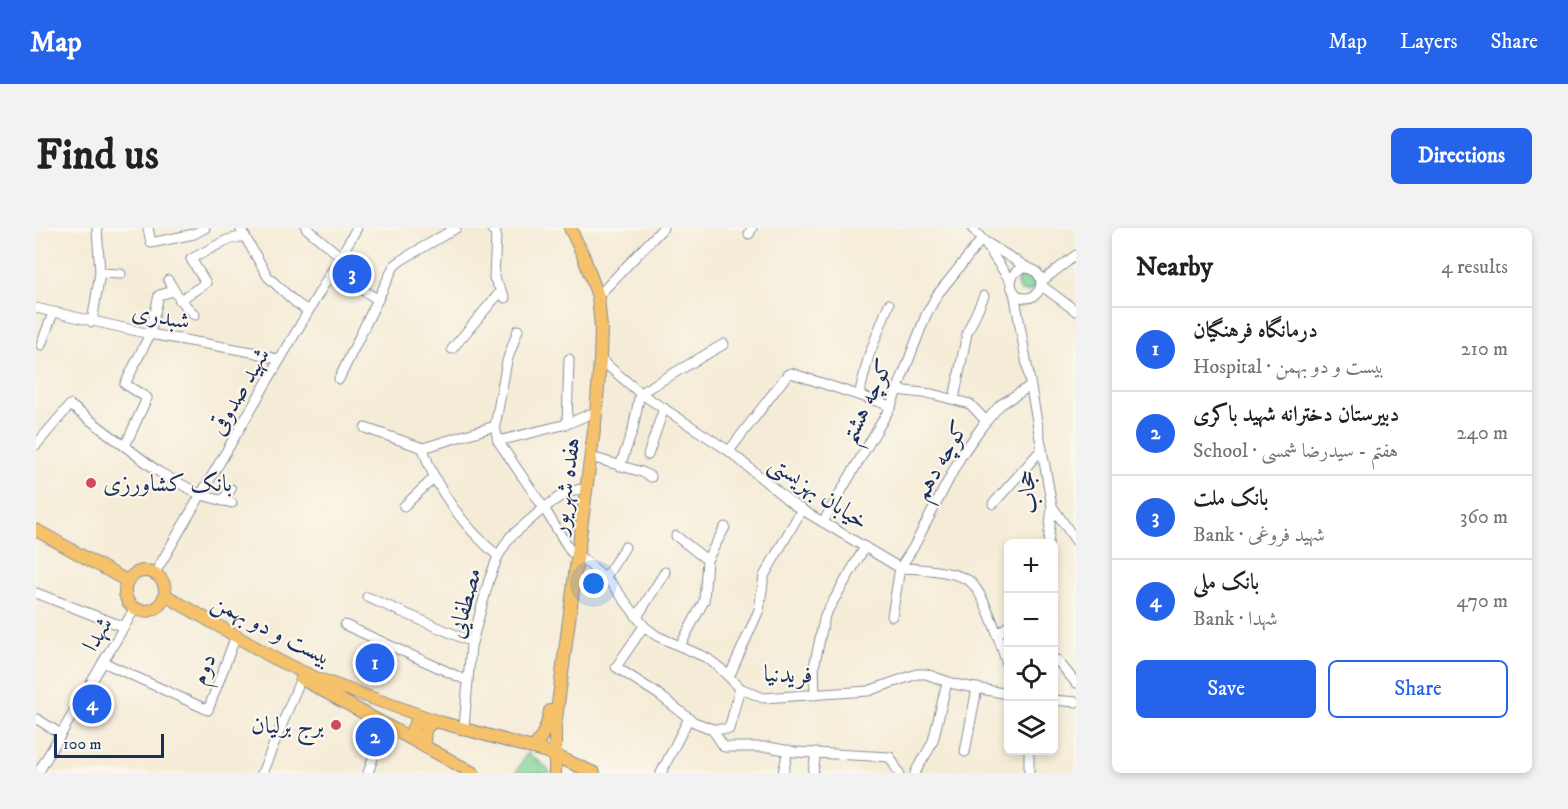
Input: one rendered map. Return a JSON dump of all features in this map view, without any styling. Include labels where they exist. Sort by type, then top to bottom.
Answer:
[{"type":"main road","name":"هفده شهریور","points":[[555,773],[555,727],[580,489],[597,358],[592,297],[577,257],[562,228]]},
{"type":"main road","name":"هفده شهریور","points":[[534,747],[543,736],[548,724],[591,457],[598,296],[570,228]]},
{"type":"main road","points":[[36,530],[127,581]]},
{"type":"main road","points":[[143,571],[155,573],[163,583],[163,598],[153,610],[135,608],[126,599],[127,581],[143,571]]},
{"type":"main road","name":"بیست و دو بهمن","points":[[163,598],[279,661],[316,678],[430,719],[534,747],[594,773]]},
{"type":"main road","name":"بیست و دو بهمن","points":[[163,598],[388,728],[473,773]]},
{"type":"main road","points":[[420,743],[430,719]]},
{"type":"street","points":[[92,321],[100,273],[97,228]]},
{"type":"street","points":[[148,228],[151,243],[194,234],[205,228]]},
{"type":"street","points":[[306,228],[340,256]]},
{"type":"street","name":"شهید صدوقی","points":[[155,573],[357,228]]},
{"type":"street","points":[[452,349],[503,295],[494,279],[495,234],[491,228]]},
{"type":"street","points":[[598,296],[663,228]]},
{"type":"street","points":[[972,228],[1022,298],[1027,299],[1037,295],[1037,276]]},
{"type":"street","points":[[339,379],[394,266],[450,230]]},
{"type":"street","points":[[180,300],[206,283],[191,259],[243,232],[268,277],[308,311]]},
{"type":"street","points":[[982,239],[1037,276],[1076,311]]},
{"type":"street","name":"کوچه هشتم","points":[[823,522],[891,406],[926,315],[937,295],[982,239]]},
{"type":"street","points":[[1037,276],[1063,265],[1076,255]]},
{"type":"street","points":[[1012,287],[1015,273],[1023,268],[1037,276]]},
{"type":"street","points":[[333,269],[378,300]]},
{"type":"street","points":[[100,273],[121,274]]},
{"type":"street","points":[[168,280],[180,300],[195,315]]},
{"type":"street","name":"حجاب","points":[[1012,287],[1052,506],[1048,539]]},
{"type":"street","points":[[125,446],[147,398],[125,384],[150,334],[159,296],[174,291]]},
{"type":"street","points":[[954,399],[967,333],[984,296]]},
{"type":"street","points":[[1020,330],[1027,299]]},
{"type":"street","points":[[859,395],[869,355],[889,304]]},
{"type":"street","name":"شبدری","points":[[36,308],[150,334],[252,352],[279,360]]},
{"type":"street","points":[[41,345],[53,313]]},
{"type":"street","points":[[518,330],[507,361],[495,426],[498,441],[567,424],[590,414]]},
{"type":"street","points":[[620,466],[633,429],[640,393],[724,344]]},
{"type":"street","name":"خیابان بهزیستی","points":[[597,358],[640,393],[729,451],[802,509],[823,522],[900,568],[917,568],[968,580],[979,592],[1004,655]]},
{"type":"street","points":[[567,424],[569,359]]},
{"type":"street","points":[[729,451],[791,372],[891,406]]},
{"type":"street","name":"کوچه دهم","points":[[900,568],[913,548],[961,456],[986,421],[1000,405],[1030,386]]},
{"type":"street","points":[[896,390],[954,399],[970,405],[986,421]]},
{"type":"street","points":[[36,445],[70,405],[159,471],[201,495],[227,502],[231,489]]},
{"type":"street","points":[[648,455],[664,408]]},
{"type":"street","points":[[364,428],[423,448],[495,426]]},
{"type":"street","name":"فریدنیا","points":[[498,441],[574,553],[612,584],[644,626],[657,636],[707,658],[740,688],[763,698],[815,695],[868,691],[917,674],[926,674],[947,682],[1004,693]]},
{"type":"street","points":[[423,448],[426,459],[448,499],[465,522],[498,556]]},
{"type":"street","points":[[993,504],[1041,449]]},
{"type":"street","points":[[591,457],[642,472],[651,477]]},
{"type":"street","points":[[404,506],[435,477]]},
{"type":"street","name":"مصطفایی","points":[[464,727],[472,642],[498,556],[510,537],[544,508],[562,495],[580,489]]},
{"type":"street","points":[[1052,506],[1076,541]]},
{"type":"street","points":[[729,677],[759,610],[764,576],[802,509]]},
{"type":"street","points":[[680,646],[704,601],[708,560],[725,527]]},
{"type":"street","points":[[676,536],[708,560]]},
{"type":"street","points":[[605,578],[625,547]]},
{"type":"street","points":[[815,695],[814,667],[825,615],[865,547]]},
{"type":"street","points":[[892,616],[900,568]]},
{"type":"street","points":[[637,617],[666,572]]},
{"type":"street","points":[[36,593],[124,627]]},
{"type":"street","points":[[367,597],[472,642]]},
{"type":"street","name":"شهدا","points":[[38,773],[135,608]]},
{"type":"street","points":[[345,626],[468,681]]},
{"type":"street","points":[[644,626],[616,667],[658,694],[694,722],[712,729],[729,729],[740,688]]},
{"type":"street","points":[[997,635],[1004,629]]},
{"type":"street","name":"دوم","points":[[103,662],[208,710],[234,641]]},
{"type":"street","points":[[1058,661],[1076,683]]},
{"type":"street","points":[[262,773],[301,678]]},
{"type":"street","points":[[915,773],[933,741],[947,682]]},
{"type":"street","points":[[965,752],[977,688]]},
{"type":"street","points":[[1058,700],[1076,702]]},
{"type":"street","points":[[661,773],[689,718]]},
{"type":"street","points":[[37,719],[61,734]]},
{"type":"street","points":[[368,773],[374,755],[388,728]]},
{"type":"street","points":[[712,729],[724,747],[769,747],[890,758],[899,773]]},
{"type":"street","points":[[783,773],[788,750]]},
{"type":"street","points":[[813,773],[816,753]]},
{"type":"street","points":[[1029,755],[1029,773]]},
{"type":"green space","points":[[1022,274],[1030,274],[1035,279],[1033,290],[1022,292],[1017,287],[1017,279]]},
{"type":"green space","points":[[527,753],[546,767],[551,773],[516,773]]},
{"type":"place","name":"بانک ملت","points":[[352,274]]},
{"type":"place","name":"بانک کشاورزی","points":[[91,483]]},
{"type":"place","name":"درمانگاه فرهنگیان","points":[[375,663]]},
{"type":"place","name":"بانک ملی","points":[[92,704]]},
{"type":"place","name":"برج برلیان","points":[[336,725]]},
{"type":"place","name":"دبیرستان دخترانه شهید باکری","points":[[375,737]]}]
